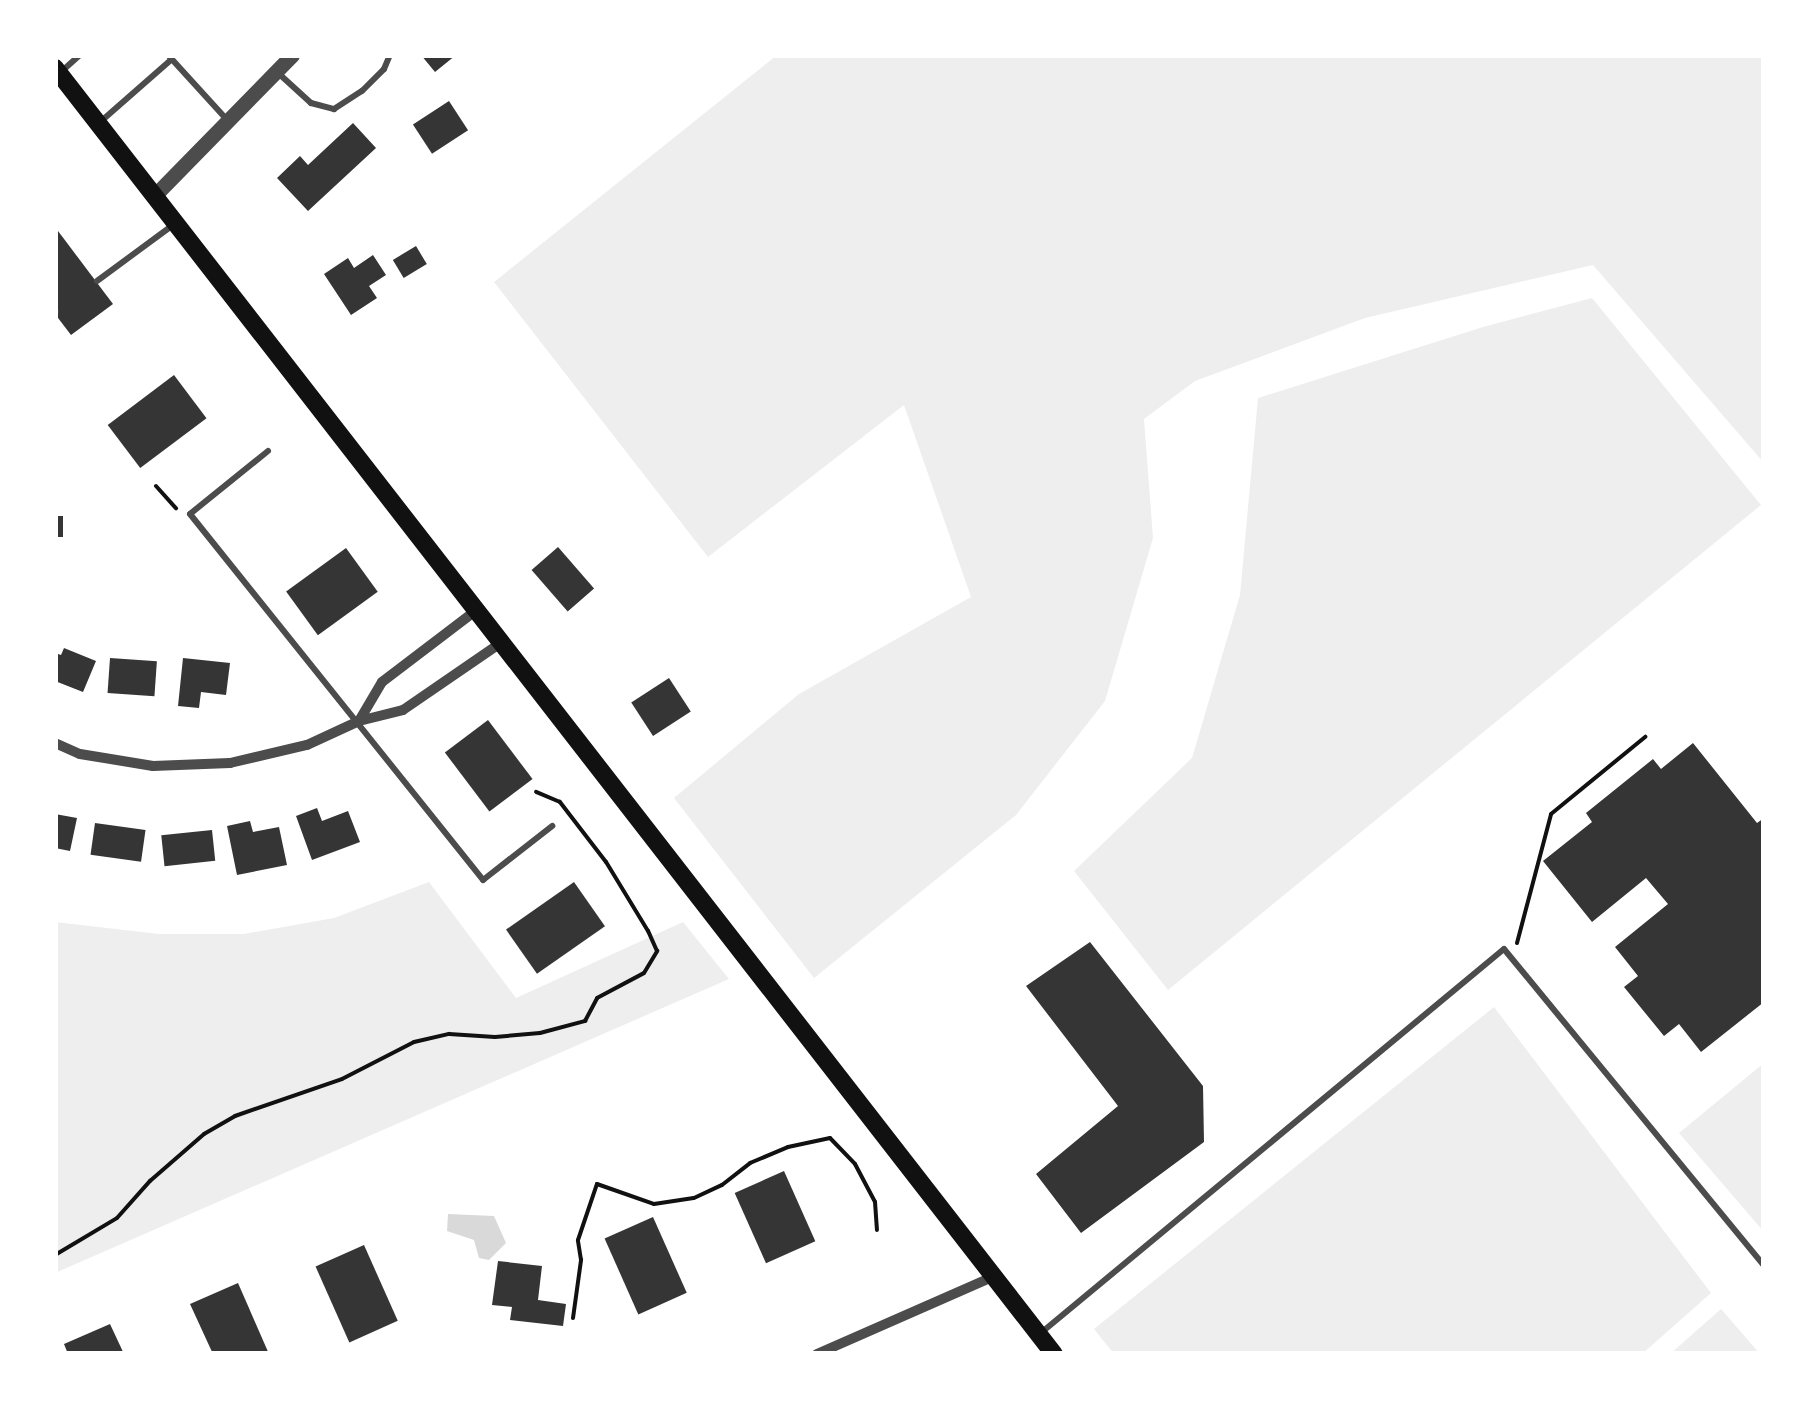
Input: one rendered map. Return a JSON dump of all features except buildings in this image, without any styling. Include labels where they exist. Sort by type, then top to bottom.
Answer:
[{"type":"main road","points":[[59,77],[1054,1354]]},
{"type":"street","points":[[154,196],[292,55]]},
{"type":"street","points":[[359,721],[382,682],[474,612]]},
{"type":"street","points":[[55,742],[80,754],[153,766],[230,763],[308,744],[359,721],[404,710],[498,644]]},
{"type":"street","points":[[816,1354],[994,1276]]},
{"type":"lane","points":[[59,77],[80,55]]},
{"type":"lane","points":[[276,72],[310,103],[334,109],[362,92],[384,69],[390,55]]},
{"type":"lane","points":[[98,124],[170,57],[228,121]]},
{"type":"lane","points":[[98,281],[175,223]]},
{"type":"lane","points":[[268,450],[190,514],[483,880],[552,826]]},
{"type":"lane","points":[[1039,1334],[1504,949],[1764,1265]]},
{"type":"path","points":[[156,486],[174,507],[190,514]]},
{"type":"path","points":[[1516,947],[1550,814],[1645,737]]},
{"type":"path","points":[[55,1255],[117,1218],[204,1134],[236,1116],[342,1078],[414,1042],[449,1034],[495,1037],[540,1033],[585,1021],[597,998],[644,973],[658,951],[648,930],[606,862],[560,802],[536,792]]},
{"type":"path","points":[[574,1318],[581,1260],[578,1240],[598,1184],[654,1204],[694,1198],[722,1185],[750,1163],[788,1147],[830,1138],[855,1164],[876,1202],[877,1230]]},
{"type":"shaded area","points":[[777,55],[1764,55],[1764,463],[1593,265],[1365,318],[1195,381],[1144,419],[1153,538],[1105,701],[1016,815],[814,978],[674,798],[799,694],[971,597],[904,405],[708,557],[494,282]]},
{"type":"shaded area","points":[[1592,298],[1761,505],[1168,990],[1074,871],[1192,758],[1240,595],[1258,398],[1483,327]]},
{"type":"shaded area","points":[[429,882],[516,998],[683,922],[729,979],[55,1273],[55,922],[159,934],[244,934],[334,918]]},
{"type":"shaded area","points":[[1494,1007],[1711,1293],[1642,1354],[1114,1354],[1094,1329]]},
{"type":"shaded area","points":[[1764,1063],[1764,1232],[1679,1133]]},
{"type":"shaded area","points":[[448,1214],[494,1216],[506,1243],[489,1260],[479,1258],[474,1240],[447,1231]]},
{"type":"shaded area","points":[[1721,1309],[1760,1354],[1670,1354]]}]
